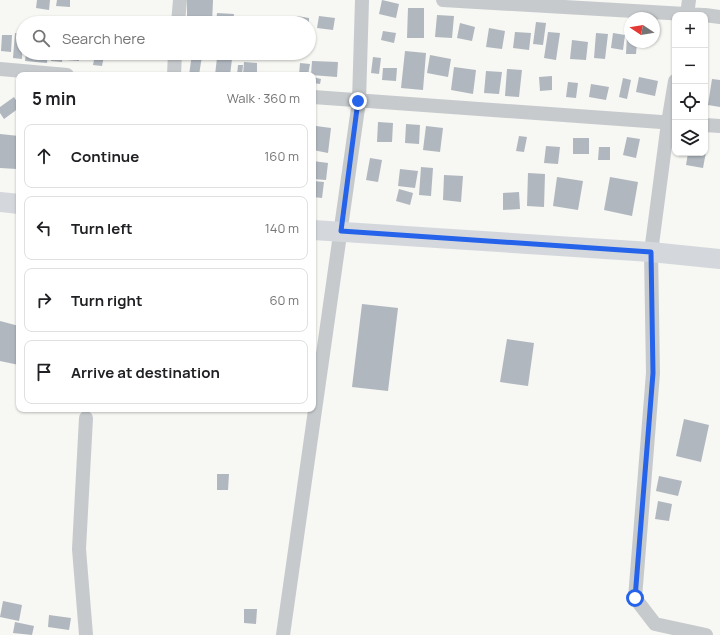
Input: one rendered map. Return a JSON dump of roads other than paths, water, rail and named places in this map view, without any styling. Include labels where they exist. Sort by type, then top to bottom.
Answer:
[{"type":"street","points":[[179,16],[180,0]]},
{"type":"street","points":[[316,405],[358,101],[362,0]]},
{"type":"street","points":[[443,0],[688,10]]},
{"type":"street","points":[[708,16],[720,17]]},
{"type":"street","points":[[174,72],[175,60]]},
{"type":"street","points":[[0,69],[34,72]]},
{"type":"street","points":[[675,84],[671,123],[651,252],[653,373],[635,598],[656,624],[706,635]]},
{"type":"street","points":[[316,97],[671,123]]},
{"type":"street","points":[[708,125],[720,126]]},
{"type":"street","points":[[0,202],[16,204]]},
{"type":"street","points":[[316,230],[651,252],[720,259]]},
{"type":"street","points":[[283,635],[315,412]]},
{"type":"street","points":[[86,418],[79,549],[86,635]]}]
